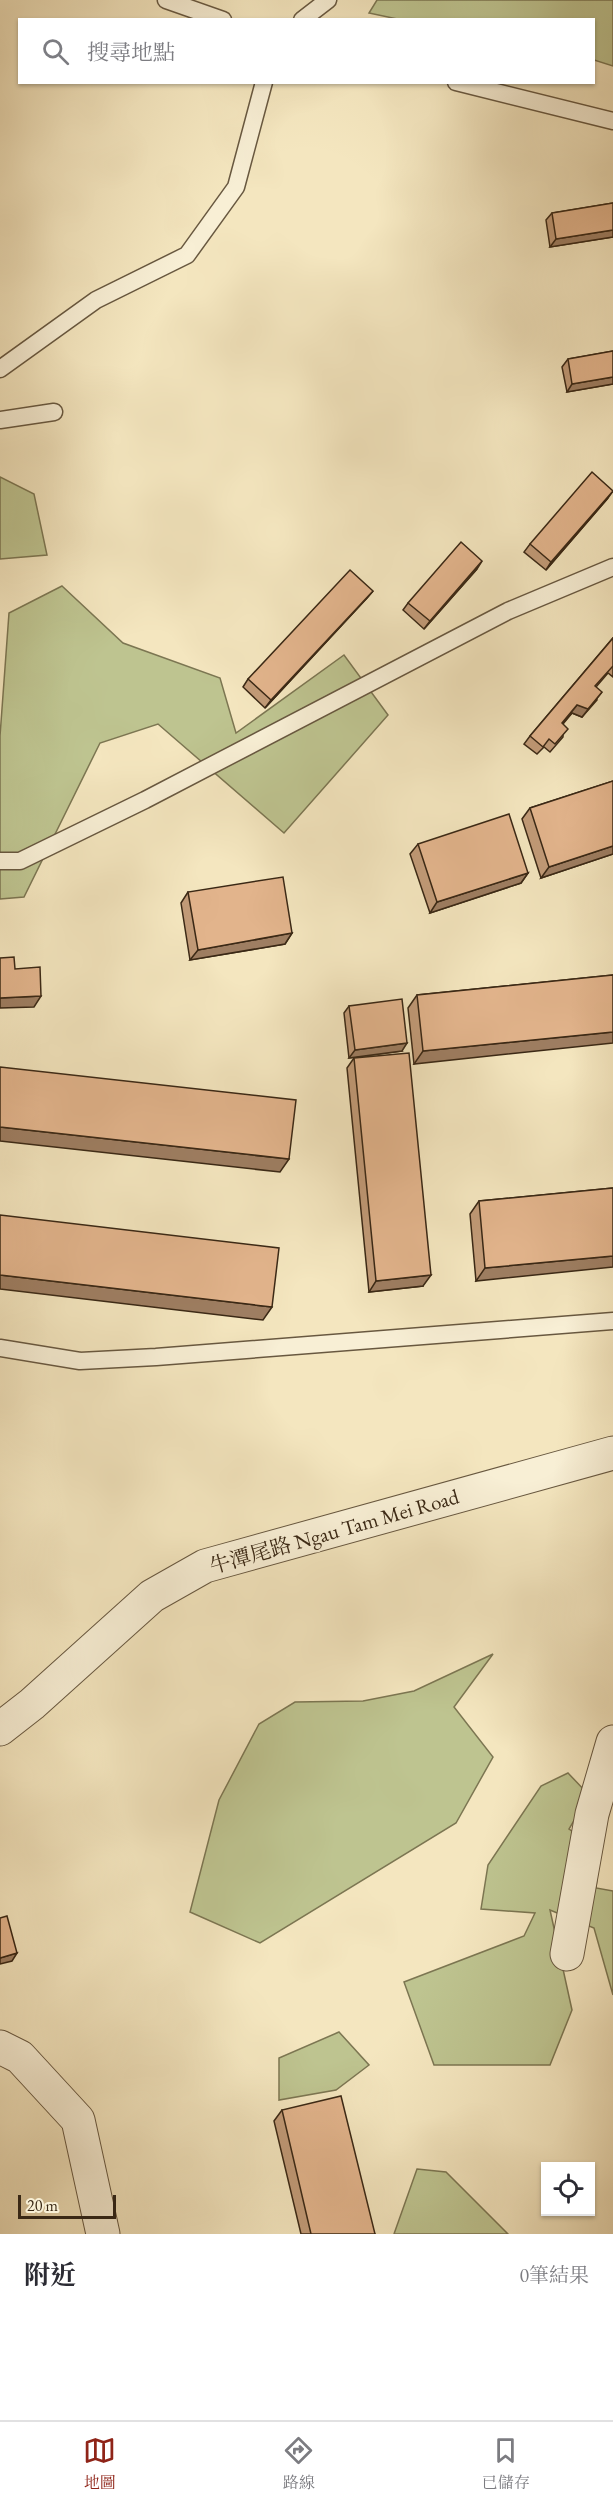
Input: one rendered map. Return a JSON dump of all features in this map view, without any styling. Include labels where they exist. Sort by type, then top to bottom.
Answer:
[{"type":"street","name":"牛潭尾路 Ngau Tam Mei Road","points":[[0,1729],[32,1704],[152,1596],[206,1566],[613,1453]]},
{"type":"street","points":[[567,1954],[592,1814],[613,1742]]},
{"type":"street","points":[[0,2047],[21,2057],[78,2120],[103,2234]]},
{"type":"lane","points":[[166,0],[217,18]]},
{"type":"lane","points":[[305,18],[328,0]]},
{"type":"lane","points":[[0,369],[96,300],[187,255],[236,187],[263,84]]},
{"type":"lane","points":[[464,84],[613,122]]},
{"type":"lane","points":[[0,420],[54,412]]},
{"type":"lane","points":[[0,861],[20,861],[145,800],[508,611],[613,567]]},
{"type":"lane","points":[[0,1347],[80,1361],[613,1321]]},
{"type":"green space","points":[[377,0],[613,0],[613,66],[595,60],[595,18],[393,18],[369,13]]},
{"type":"green space","points":[[0,477],[34,494],[47,555],[0,559]]},
{"type":"green space","points":[[62,586],[123,643],[220,678],[236,733],[344,655],[388,715],[284,833],[158,724],[100,743],[24,897],[0,899],[0,736],[9,613]]},
{"type":"green space","points":[[493,1654],[454,1707],[493,1757],[456,1823],[260,1943],[190,1912],[219,1800],[259,1724],[295,1702],[363,1701],[414,1691]]},
{"type":"green space","points":[[568,1773],[589,1795],[569,1829],[600,1850],[596,1888],[613,1891],[613,1995],[594,1928],[550,1910],[572,2010],[550,2065],[434,2065],[404,1982],[524,1936],[535,1913],[481,1909],[488,1865],[541,1786]]},
{"type":"green space","points":[[339,2032],[369,2065],[336,2090],[279,2100],[279,2058]]},
{"type":"green space","points":[[417,2169],[446,2172],[508,2234],[394,2234]]},
{"type":"building","points":[[613,203],[613,230],[556,239],[552,213]]},
{"type":"building","points":[[613,351],[613,377],[572,384],[568,359]]},
{"type":"building","points":[[592,472],[613,491],[551,562],[530,544]]},
{"type":"building","points":[[461,542],[482,561],[430,621],[408,603]]},
{"type":"building","points":[[350,570],[373,591],[271,700],[248,679]]},
{"type":"building","points":[[613,638],[613,666],[595,686],[602,692],[588,709],[577,705],[562,723],[568,729],[555,744],[549,739],[543,747],[530,736]]},
{"type":"building","points":[[613,781],[613,846],[549,867],[530,808]]},
{"type":"building","points":[[509,814],[528,873],[437,902],[418,844]]},
{"type":"building","points":[[283,877],[292,933],[198,950],[188,892]]},
{"type":"building","points":[[14,957],[15,969],[40,967],[41,996],[0,998],[0,958]]},
{"type":"building","points":[[613,975],[613,1032],[423,1051],[417,995]]},
{"type":"building","points":[[402,999],[407,1043],[355,1050],[349,1006]]},
{"type":"building","points":[[409,1053],[431,1275],[376,1281],[354,1058]]},
{"type":"building","points":[[0,1067],[296,1100],[289,1159],[0,1127]]},
{"type":"building","points":[[613,1188],[613,1256],[485,1268],[479,1201]]},
{"type":"building","points":[[0,1215],[279,1248],[272,1307],[0,1275]]},
{"type":"building","points":[[7,1916],[17,1953],[0,1958],[0,1918]]},
{"type":"building","points":[[341,2096],[375,2234],[311,2234],[282,2110]]}]
